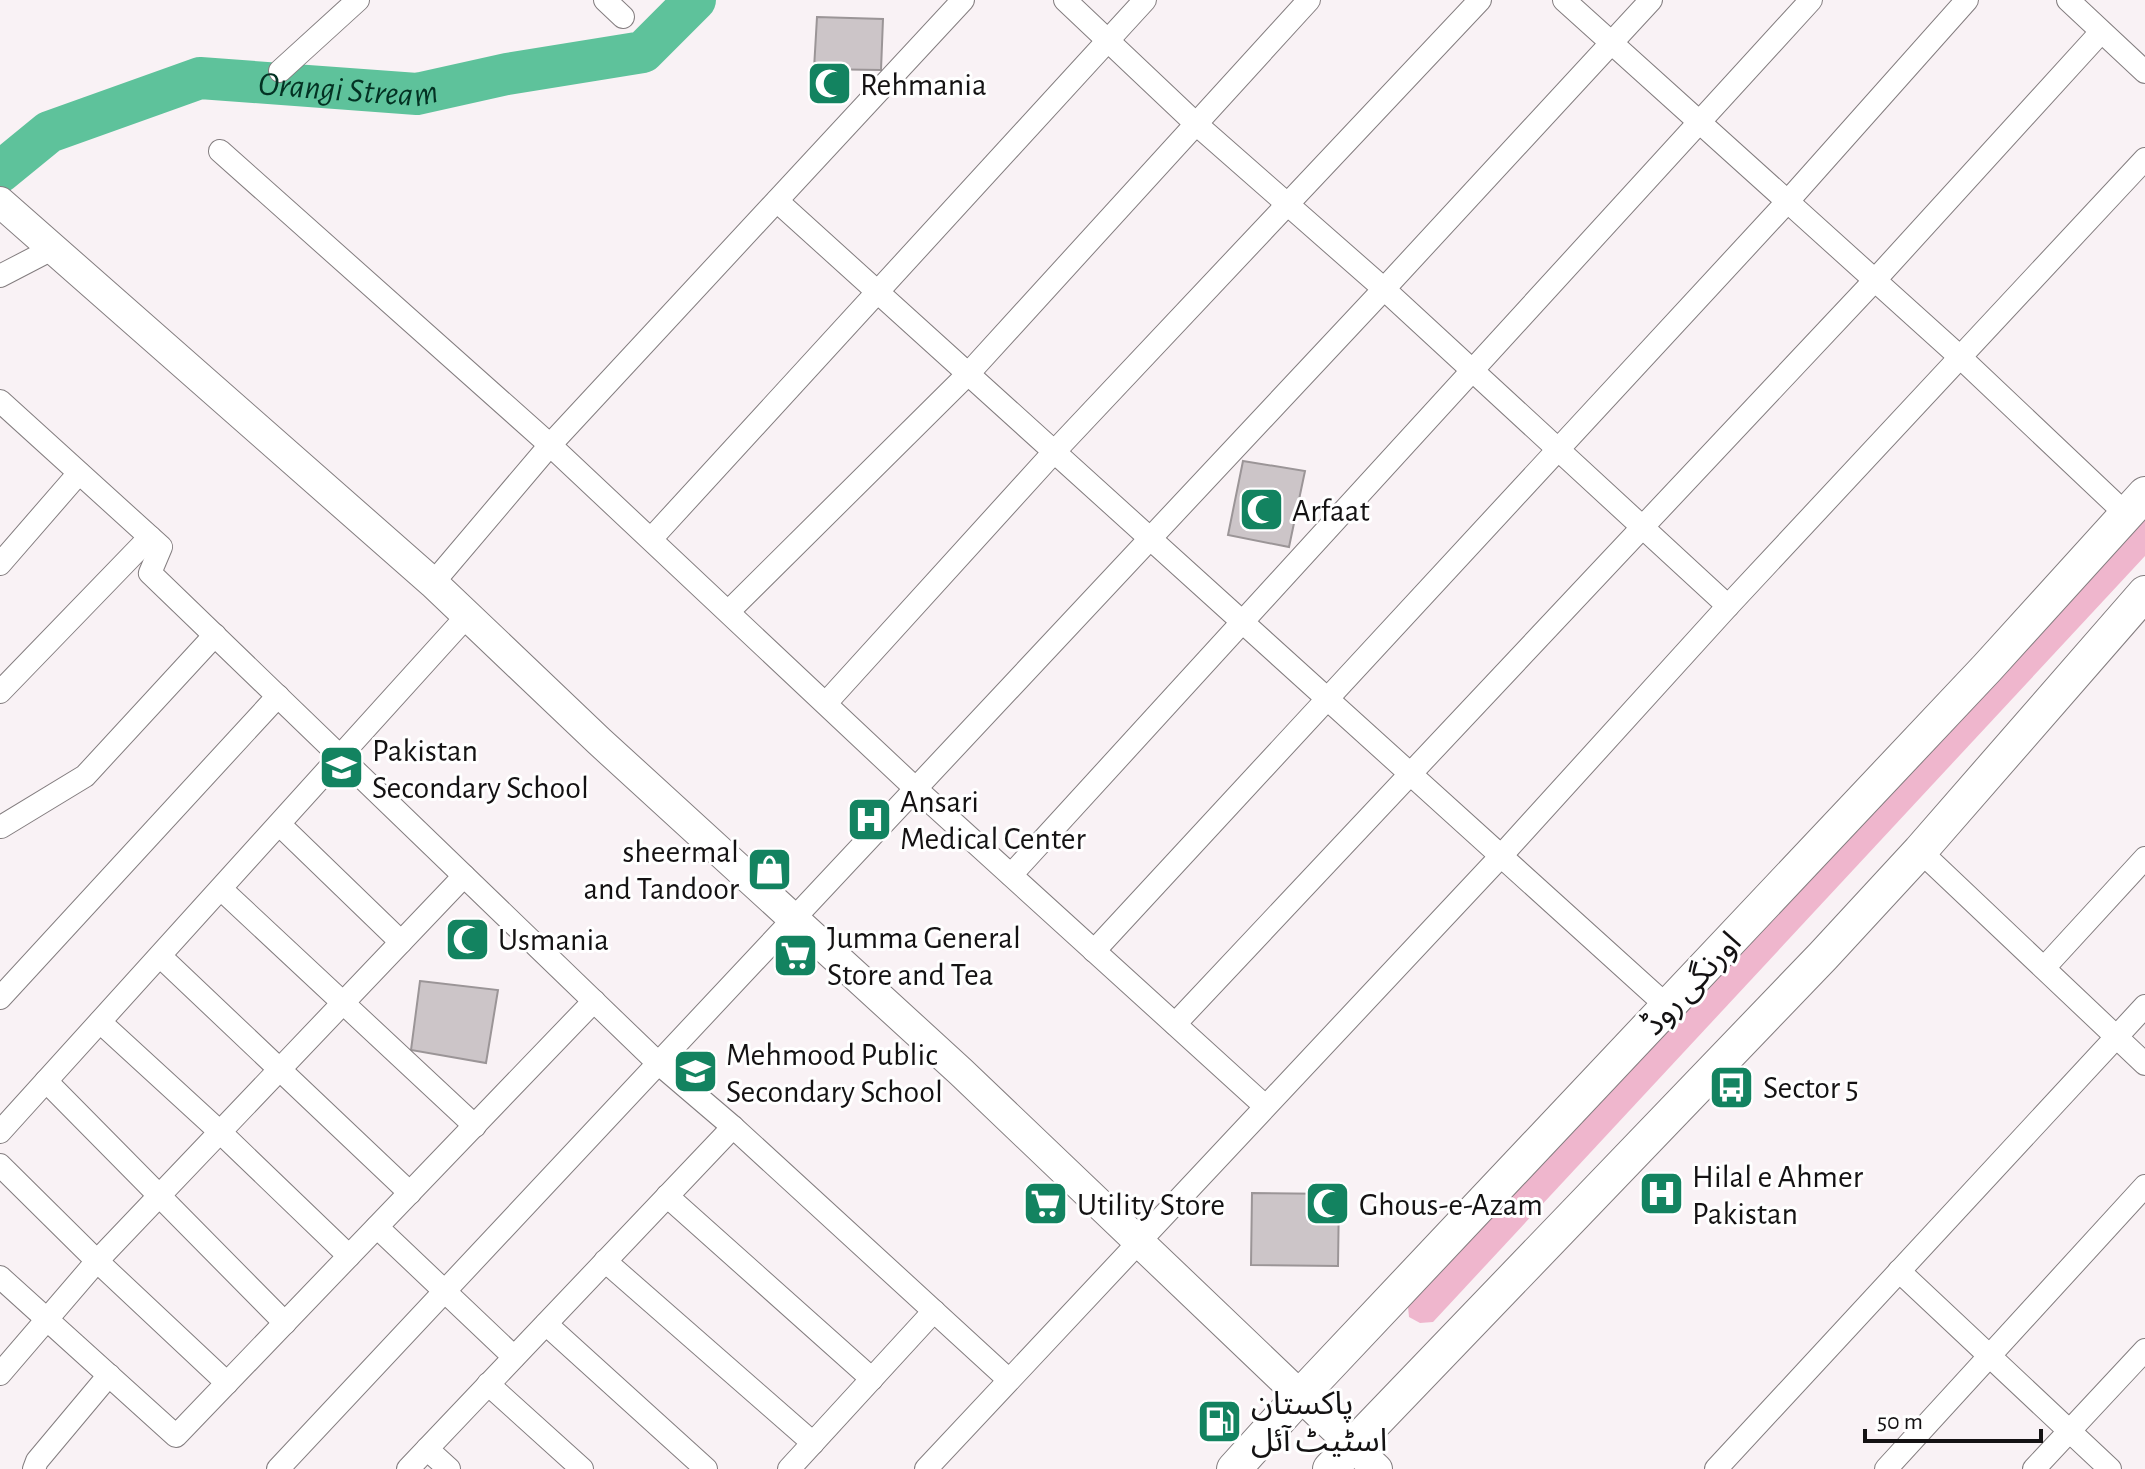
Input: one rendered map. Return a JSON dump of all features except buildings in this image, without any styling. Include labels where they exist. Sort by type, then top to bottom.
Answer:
[{"type":"main road","points":[[0,202],[433,583],[599,741],[961,1072],[1301,1395],[1353,1461],[1920,851],[2145,593]]},
{"type":"main road","name":"اورنگی روڈ","points":[[1234,1469],[2136,504]]},
{"type":"street","points":[[280,71],[358,0]]},
{"type":"street","points":[[605,0],[623,17]]},
{"type":"street","points":[[433,583],[550,445],[963,0]]},
{"type":"street","points":[[1065,0],[1195,123],[1384,289],[1728,606]]},
{"type":"street","points":[[651,539],[1145,0]]},
{"type":"street","points":[[729,611],[968,374],[1309,0]]},
{"type":"street","points":[[826,703],[1054,452],[1480,0]]},
{"type":"street","points":[[1564,0],[1960,357],[2136,504]]},
{"type":"street","points":[[278,1469],[1651,0]]},
{"type":"street","points":[[1011,875],[1811,0]]},
{"type":"street","points":[[1094,951],[1788,201],[1967,0]]},
{"type":"street","points":[[2068,0],[2145,72]]},
{"type":"street","points":[[1175,1024],[1875,280],[2101,32]]},
{"type":"street","points":[[220,151],[550,445],[915,788],[1265,1106]]},
{"type":"street","points":[[926,1469],[1501,856],[1728,606],[2145,159]]},
{"type":"street","points":[[777,201],[1668,1007]]},
{"type":"street","points":[[0,276],[58,255]]},
{"type":"street","points":[[0,401],[161,547],[150,573],[658,1063],[733,1127],[1009,1380]]},
{"type":"street","points":[[0,564],[79,473]]},
{"type":"street","points":[[0,692],[150,537]]},
{"type":"street","points":[[0,1132],[467,616]]},
{"type":"street","points":[[1,827],[85,776],[215,635]]},
{"type":"street","points":[[0,998],[278,696]]},
{"type":"street","points":[[280,825],[401,942]]},
{"type":"street","points":[[1920,851],[2145,1064]]},
{"type":"street","points":[[2044,968],[2145,858]]},
{"type":"street","points":[[0,1374],[97,1261],[464,876]]},
{"type":"street","points":[[221,889],[475,1126]]},
{"type":"street","points":[[160,956],[410,1193]]},
{"type":"street","points":[[0,1277],[176,1436],[594,1001]]},
{"type":"street","points":[[1716,1469],[2145,1006]]},
{"type":"street","points":[[100,1022],[349,1256]]},
{"type":"street","points":[[46,1081],[285,1323]]},
{"type":"street","points":[[408,1469],[733,1127]]},
{"type":"street","points":[[0,1165],[227,1383]]},
{"type":"street","points":[[1886,1469],[2145,1186]]},
{"type":"street","points":[[667,1196],[872,1379]]},
{"type":"street","points":[[377,1227],[514,1357]]},
{"type":"street","points":[[605,1261],[813,1443]]},
{"type":"street","points":[[1899,1271],[2110,1469]]},
{"type":"street","points":[[789,1469],[934,1311]]},
{"type":"street","points":[[546,1324],[706,1469]]},
{"type":"street","points":[[2034,1469],[2145,1350]]},
{"type":"street","points":[[34,1469],[37,1461],[109,1375]]},
{"type":"street","points":[[488,1384],[582,1469]]},
{"type":"street","points":[[427,1449],[449,1469]]},
{"type":"shaded area","points":[[2145,512],[2145,556],[1433,1322],[1420,1323],[1409,1317],[1408,1307],[1414,1296]]},
{"type":"waterway","name":"Orangi Stream","points":[[0,172],[49,132],[200,78],[417,94],[507,74],[643,52],[695,0]]},
{"type":"place","name":"Rehmania","points":[[829,84]]},
{"type":"place","name":"Arfaat","points":[[1261,510]]},
{"type":"place","name":"Pakistan Secondary School","points":[[341,768]]},
{"type":"place","name":"Ansari Medical Center","points":[[869,819]]},
{"type":"place","name":"sheermal and Tandoor","points":[[770,869]]},
{"type":"place","name":"Usmania","points":[[467,939]]},
{"type":"place","name":"Jumma General Store and Tea","points":[[796,955]]},
{"type":"place","name":"Mehmood Public Secondary School","points":[[695,1072]]},
{"type":"place","name":"Sector 5","points":[[1732,1087]]},
{"type":"place","name":"Hilal e Ahmer Pakistan","points":[[1661,1194]]},
{"type":"place","name":"Utility Store","points":[[1046,1204]]},
{"type":"place","name":"Ghous-e-Azam","points":[[1328,1204]]},
{"type":"place","name":"پاکستان اسٹیٹ آئل","points":[[1220,1421]]}]
